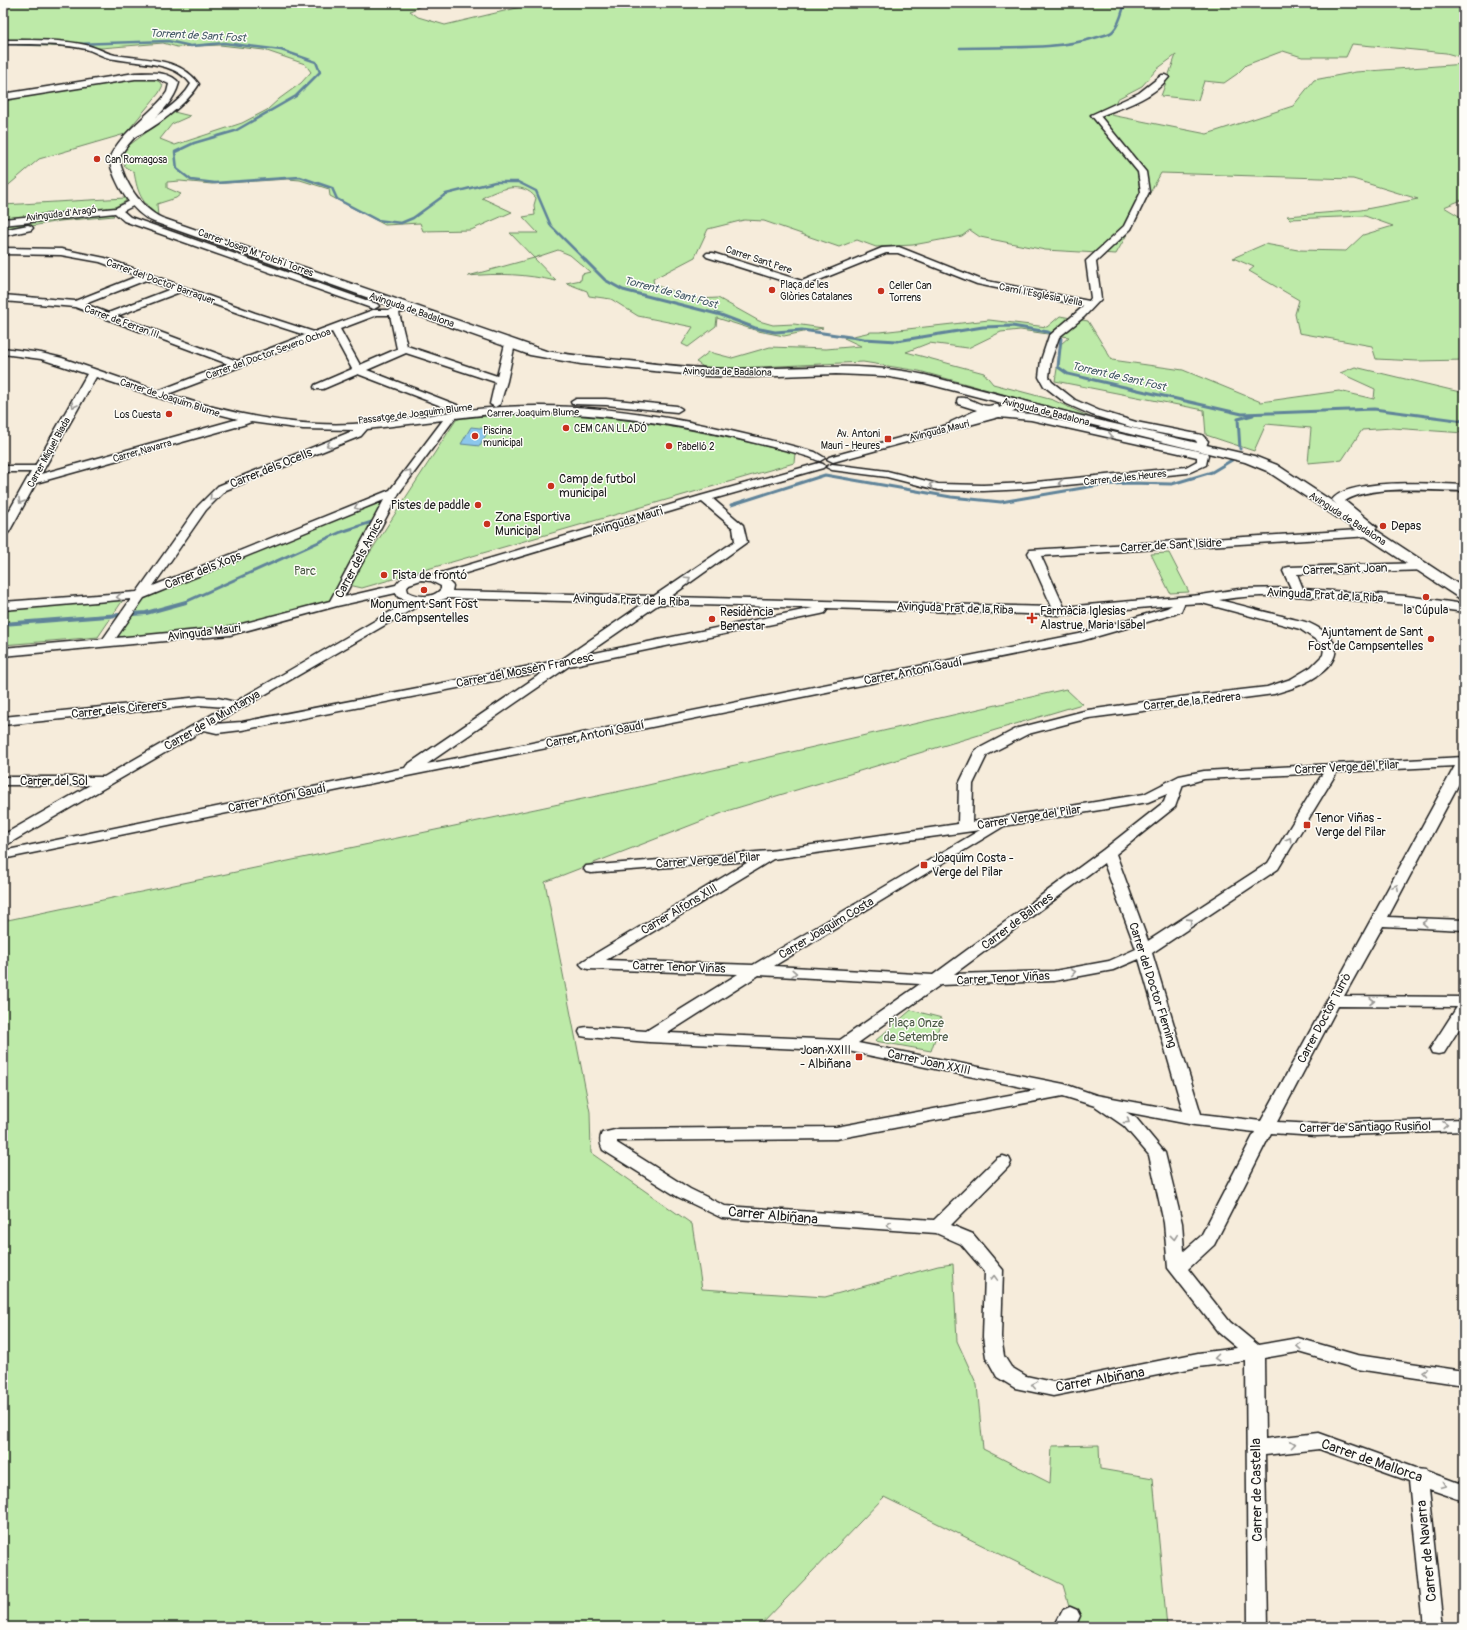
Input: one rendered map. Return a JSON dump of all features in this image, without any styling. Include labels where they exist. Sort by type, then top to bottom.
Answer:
[{"type":"street","points":[[3,42],[47,42],[86,47],[113,57],[172,67],[183,71],[190,76],[195,84],[192,91],[166,113],[132,135]]},
{"type":"street","name":"Avinguda de Badalona","points":[[3,97],[122,77],[166,77],[172,81],[173,89],[165,101],[120,146],[114,159],[117,171],[136,201],[144,212],[152,217],[534,352],[565,358],[699,372],[733,373],[871,370],[912,376],[1125,431],[1249,459],[1272,468],[1464,595]]},
{"type":"street","points":[[1091,304],[1096,299],[1091,261],[1128,227],[1145,192],[1142,172],[1095,115],[1146,92],[1160,83],[1165,77]]},
{"type":"street","name":"Avinguda d'Aragó","points":[[3,233],[28,228],[124,216],[136,201]]},
{"type":"street","name":"Avinguda d'Aragó","points":[[3,222],[124,216],[152,217]]},
{"type":"street","name":"Carrer Josep M. Folch i Torres","points":[[124,216],[375,309]]},
{"type":"street","name":"Camí l'Església Vella","points":[[802,284],[885,250],[894,249],[902,250],[980,282],[1091,304]]},
{"type":"street","name":"Carrer del Doctor Barraquer","points":[[3,251],[80,254],[102,260],[252,315],[314,335]]},
{"type":"street","name":"Carrer Sant Pere","points":[[710,255],[802,284]]},
{"type":"street","points":[[76,304],[147,276]]},
{"type":"street","points":[[109,316],[181,288]]},
{"type":"street","name":"Carrer de Ferran III","points":[[3,298],[76,304],[236,364]]},
{"type":"street","name":"Carrer del Doctor Severo Ochoa","points":[[159,394],[335,328],[375,309],[386,300]]},
{"type":"street","name":"Camí l'Església Vella","points":[[1091,304],[1056,335],[1047,355],[1044,377],[1048,384],[1065,398],[1078,406],[1116,420],[1154,430],[1198,437],[1203,441],[1201,447]]},
{"type":"street","name":"Carrer del Doctor Severo Ochoa","points":[[375,309],[383,314],[408,308]]},
{"type":"street","points":[[319,387],[403,350],[394,312]]},
{"type":"street","points":[[335,328],[358,370],[453,411]]},
{"type":"street","points":[[496,404],[510,344]]},
{"type":"street","points":[[402,348],[502,381]]},
{"type":"street","name":"Carrer de Joaquim Blume","points":[[4,353],[41,356],[94,372],[206,410],[280,424],[322,428],[363,427]]},
{"type":"street","name":"Carrer Miquel Biada","points":[[3,532],[89,378],[94,372]]},
{"type":"street","points":[[733,373],[763,380]]},
{"type":"street","points":[[956,425],[965,413],[963,401],[958,388]]},
{"type":"street","points":[[963,401],[993,413]]},
{"type":"street","name":"Passatge de Joaquim Blume","points":[[322,428],[334,423],[453,411],[513,402],[606,402],[677,409]]},
{"type":"street","points":[[956,425],[993,413],[1011,402]]},
{"type":"street","name":"Carrer Joaquim Blume","points":[[363,427],[453,411],[549,409],[606,413],[664,420],[745,437],[811,454],[819,462]]},
{"type":"street","name":"Carrer dels Amics","points":[[335,603],[394,492],[453,411]]},
{"type":"street","name":"Carrer de les Heures","points":[[833,463],[887,474],[938,487],[983,488],[1026,486],[1188,470],[1202,463],[1203,455],[1031,417],[993,413]]},
{"type":"street","points":[[1031,417],[1060,414]]},
{"type":"street","name":"Carrer Navarra","points":[[33,480],[239,423],[250,418]]},
{"type":"street","name":"Avinguda Mauri","points":[[3,652],[230,631],[335,603],[401,588],[404,582],[414,578],[426,576],[435,578],[704,498],[819,462],[833,463],[956,425]]},
{"type":"street","name":"Carrer dels Ocells","points":[[107,642],[142,595],[202,508],[222,488],[254,472],[357,434],[363,427]]},
{"type":"street","points":[[3,469],[38,469]]},
{"type":"street","points":[[1368,531],[1371,527],[1338,500],[1350,493],[1382,488],[1464,488]]},
{"type":"street","name":"Carrer dels Xops","points":[[3,606],[142,595],[394,492]]},
{"type":"street","points":[[408,772],[741,542],[739,527],[704,498]]},
{"type":"street","name":"Carrer de Sant Isidre","points":[[1060,611],[1034,553],[1368,531]]},
{"type":"street","name":"Carrer Sant Joan","points":[[1299,592],[1289,571],[1423,567]]},
{"type":"street","points":[[435,578],[443,582],[446,586],[444,594]]},
{"type":"street","points":[[401,588],[402,594],[405,596],[420,600]]},
{"type":"street","name":"Avinguda Prat de la Riba","points":[[420,600],[434,598],[444,594],[1060,611],[1201,599],[1258,592],[1299,592],[1406,600],[1464,608]]},
{"type":"street","name":"Carrer de la Pedrera","points":[[965,827],[966,784],[981,753],[1023,731],[1088,714],[1180,701],[1269,691],[1290,684],[1309,674],[1320,666],[1329,656],[1330,649],[1328,643],[1322,636],[1304,626],[1201,599]]},
{"type":"street","name":"Carrer de la Muntanya","points":[[3,841],[420,600]]},
{"type":"street","name":"Carrer Antoni Gaudí","points":[[3,855],[1081,637],[1171,611],[1177,608],[1178,605],[1176,601]]},
{"type":"street","name":"Carrer del Mossèn Francesc","points":[[202,726],[217,729],[226,728],[565,663],[847,605]]},
{"type":"street","name":"Carrer dels Cirerers","points":[[3,721],[200,701],[218,702],[236,706]]},
{"type":"street","name":"Carrer Verge del Pilar","points":[[591,869],[770,855],[1004,822],[1148,798],[1184,779],[1204,775],[1464,761]]},
{"type":"street","name":"Carrer Doctor Turrò","points":[[1177,1268],[1208,1240],[1333,1001],[1464,761]]},
{"type":"street","name":"Carrer Tenor Viñas","points":[[588,964],[756,970],[936,980],[1054,976],[1113,965],[1144,951],[1273,866],[1333,768]]},
{"type":"street","name":"Carrer del Sol","points":[[3,781],[105,782]]},
{"type":"street","name":"Carrer de Balmes","points":[[843,1046],[936,980],[1108,853],[1170,804],[1176,783]]},
{"type":"street","name":"Carrer Joaquim Costa","points":[[649,1037],[756,970],[1004,822]]},
{"type":"street","name":"Carrer del Doctor Fleming","points":[[1108,853],[1144,951],[1194,1119]]},
{"type":"street","name":"Carrer Alfons XIII","points":[[588,964],[770,855]]},
{"type":"street","points":[[1378,921],[1464,925]]},
{"type":"street","points":[[1333,1001],[1464,1002]]},
{"type":"street","points":[[1438,1049],[1464,1008]]},
{"type":"street","name":"Carrer Joan XXIII","points":[[587,1032],[649,1037],[843,1046],[1064,1090],[1094,1100],[1194,1119],[1266,1127]]},
{"type":"street","name":"Carrer Albiñana","points":[[1064,1090],[836,1133],[618,1135],[608,1137],[609,1146],[684,1193],[722,1212],[938,1227],[967,1239],[994,1270],[992,1337],[995,1357],[1004,1372],[1022,1383],[1053,1389],[1198,1360],[1255,1353],[1298,1345],[1356,1362],[1464,1378]]},
{"type":"street","points":[[1094,1100],[1130,1122],[1157,1153],[1173,1223],[1177,1268],[1224,1327],[1255,1353]]},
{"type":"street","name":"Carrer de Santiago Rusiñol","points":[[1266,1127],[1314,1130],[1464,1125]]},
{"type":"street","points":[[938,1227],[1003,1162]]},
{"type":"street","name":"Carrer de Castella","points":[[1255,1353],[1258,1627]]},
{"type":"street","name":"Carrer de Mallorca","points":[[1255,1448],[1319,1441],[1418,1475],[1464,1493]]},
{"type":"street","name":"Carrer de Navarra","points":[[1418,1475],[1434,1627]]},
{"type":"green space","points":[[3,3],[423,3],[423,5],[410,11],[418,17],[445,25],[538,3],[1464,3],[1464,58],[1446,53],[1352,44],[1346,57],[1302,57],[1283,51],[1246,65],[1237,74],[1224,83],[1204,81],[1198,100],[1161,96],[1176,55],[1157,69],[1142,86],[1117,99],[1111,115],[1207,134],[1293,106],[1314,80],[1356,72],[1464,64],[1464,199],[1444,207],[1464,219],[1464,360],[1417,361],[1376,359],[1372,346],[1299,333],[1295,314],[1299,300],[1249,271],[1254,267],[1233,258],[1265,244],[1298,250],[1346,251],[1363,235],[1393,226],[1365,216],[1290,219],[1287,216],[1361,210],[1418,199],[1353,179],[1161,173],[1116,254],[1045,250],[980,237],[970,230],[962,236],[913,245],[876,247],[857,240],[839,247],[764,221],[744,220],[708,229],[695,257],[653,279],[654,285],[698,299],[718,298],[759,321],[773,325],[794,324],[823,328],[784,336],[758,331],[717,318],[716,326],[688,347],[682,344],[693,327],[638,316],[611,299],[589,296],[587,291],[566,283],[581,280],[582,274],[590,272],[570,255],[558,250],[534,258],[510,233],[538,233],[523,217],[535,215],[534,205],[536,198],[524,189],[503,189],[482,198],[512,212],[471,230],[423,231],[420,223],[385,225],[330,196],[329,189],[300,180],[288,179],[212,184],[180,181],[167,182],[167,188],[181,194],[176,198],[157,204],[158,217],[141,197],[134,172],[125,167],[122,157],[124,149],[174,112],[190,116],[172,124],[160,139],[175,145],[242,123],[267,110],[301,83],[311,72],[305,64],[264,50],[220,45],[177,47],[163,43],[101,48],[17,45],[19,43],[3,41]]},
{"type":"green space","points":[[149,78],[158,81],[163,85],[159,93],[125,134],[39,159],[3,190],[3,100],[113,82]]},
{"type":"green space","points":[[125,198],[126,201],[113,208],[3,219],[3,205]]},
{"type":"green space","points":[[111,213],[114,216],[60,221],[3,231],[3,223]]},
{"type":"green space","points":[[534,258],[556,281],[512,275],[468,276]]},
{"type":"green space","points":[[1060,316],[1088,321],[1112,360],[1183,370],[1261,402],[1339,391],[1374,399],[1375,389],[1340,373],[1355,367],[1464,393],[1464,433],[1392,428],[1362,430],[1342,460],[1308,463],[1311,428],[1266,424],[1254,451],[1206,435],[1204,410],[1055,381],[1061,344],[1069,337],[1020,330],[1001,332],[968,348],[929,343],[906,352],[984,373],[993,384],[1053,400],[1094,419],[919,371],[863,362],[738,368],[705,368],[696,362],[709,352],[732,358],[770,347],[826,349],[861,346],[844,338],[871,332],[989,320],[1047,327]]},
{"type":"green space","name":"Zona Esportiva Municipal","points":[[535,413],[568,414],[634,421],[731,438],[795,453],[794,463],[362,588],[349,585],[456,420],[464,417]]},
{"type":"green space","name":"Parc","points":[[394,492],[335,603],[230,631],[107,642],[141,595]]},
{"type":"green space","points":[[1169,553],[1189,592],[1170,593],[1151,554]]},
{"type":"green space","points":[[123,600],[98,637],[3,645],[3,609]]},
{"type":"green space","points":[[1066,689],[1082,704],[730,810],[545,882],[590,1112],[591,1153],[692,1224],[702,1289],[825,1297],[938,1266],[953,1264],[957,1341],[977,1385],[983,1449],[1050,1483],[1052,1446],[1099,1445],[1100,1469],[1153,1478],[1167,1627],[1072,1627],[1072,1616],[1063,1585],[884,1497],[759,1627],[3,1627],[3,921],[635,788]]},
{"type":"green space","name":"Plaça Onze de Setembre","points":[[911,1010],[942,1018],[931,1051],[875,1041]]},
{"type":"water","name":"Piscina municipal","points":[[471,427],[489,429],[480,446],[461,444]]},
{"type":"waterway","points":[[960,48],[1047,46],[1098,37],[1113,31],[1117,25],[1125,3]]},
{"type":"waterway","name":"Torrent de Sant Fost","points":[[75,44],[168,41],[191,46],[224,43],[281,50],[316,62],[320,72],[296,96],[235,131],[194,143],[175,152],[177,169],[191,180],[215,183],[300,177],[332,188],[337,199],[377,220],[401,223],[413,218],[446,194],[495,182],[518,182],[536,191],[551,226],[605,280],[623,290],[721,315],[755,328],[775,332],[802,330],[864,339],[897,341],[983,327],[1012,326],[1048,332],[1061,338],[1058,367],[1068,374],[1242,414],[1374,409],[1464,421]]},
{"type":"waterway","name":"Torrent de Sant Fost","points":[[3,44],[61,45]]},
{"type":"waterway","points":[[1240,449],[1238,419],[1253,415]]},
{"type":"waterway","points":[[731,505],[825,475],[951,497],[1001,502],[1100,485],[1129,483],[1172,484],[1212,472],[1232,460]]},
{"type":"waterway","points":[[184,603],[341,532],[378,520]]},
{"type":"waterway","points":[[3,624],[146,613],[184,603]]},
{"type":"place","name":"Can Romagosa","points":[[97,159]]},
{"type":"place","name":"Plaça de les Glòries Catalanes","points":[[772,290]]},
{"type":"place","name":"Celler Can Torrens","points":[[881,291]]},
{"type":"place","name":"Los Cuesta","points":[[169,414]]},
{"type":"place","name":"CEM CAN LLADÓ","points":[[566,428]]},
{"type":"place","name":"Piscina municipal","points":[[475,436]]},
{"type":"place","name":"Av. Antoni Mauri - Heures","points":[[888,439]]},
{"type":"place","name":"Pabelló 2","points":[[669,446]]},
{"type":"place","name":"Camp de futbol municipal","points":[[551,486]]},
{"type":"place","name":"Pistes de paddle","points":[[478,505]]},
{"type":"place","name":"Zona Esportiva Municipal","points":[[487,524]]},
{"type":"place","name":"Depas","points":[[1383,526]]},
{"type":"place","name":"Pista de frontó","points":[[384,575]]},
{"type":"place","name":"Monument Sant Fost de Campsentelles","points":[[424,590]]},
{"type":"place","name":"la Cúpula","points":[[1426,597]]},
{"type":"place","name":"Farmàcia Iglesias Alastrue, Maria Isabel","points":[[1032,618]]},
{"type":"place","name":"Residència Benestar","points":[[712,619]]},
{"type":"place","name":"Ajuntament de Sant Fost de Campsentelles","points":[[1431,639]]},
{"type":"place","name":"Tenor Viñas - Verge del Pilar","points":[[1307,825]]},
{"type":"place","name":"Joaquim Costa - Verge del Pilar","points":[[924,865]]},
{"type":"place","name":"Joan XXIII - Albiñana","points":[[859,1057]]}]
